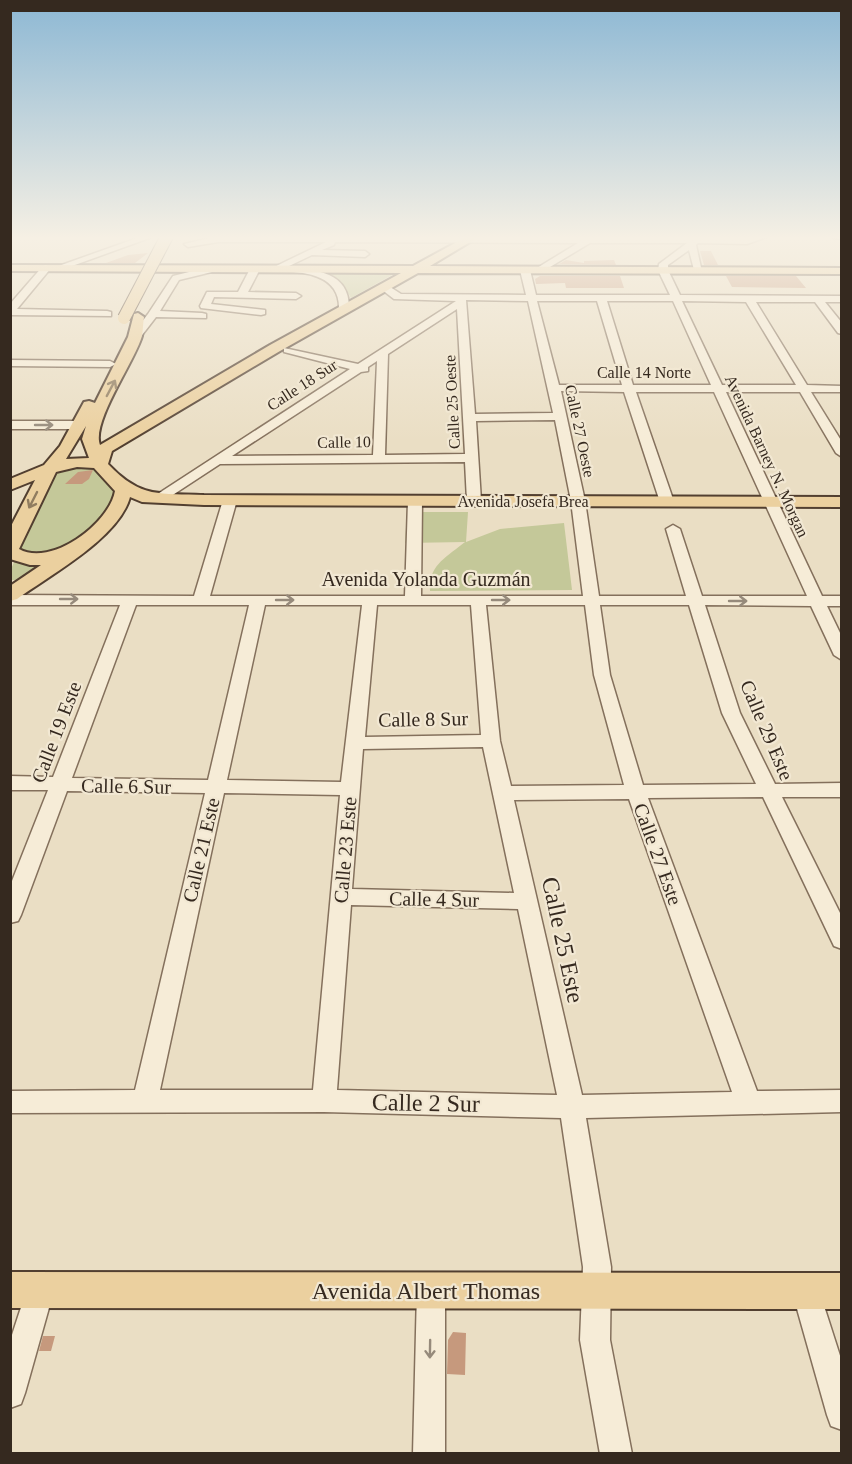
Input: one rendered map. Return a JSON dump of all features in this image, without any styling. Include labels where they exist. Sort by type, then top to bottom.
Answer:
[{"type":"main road","points":[[10,597],[90,535],[114,514],[121,501],[123,490],[100,465],[84,432],[119,342],[137,304]]},
{"type":"main road","points":[[74,548],[38,560],[23,559],[10,550],[50,468],[96,417],[135,337],[131,318],[141,304]]},
{"type":"main road","points":[[100,465],[102,453],[106,448],[180,403],[355,304]]},
{"type":"main road","points":[[84,432],[118,425],[180,403]]},
{"type":"main road","points":[[96,417],[98,422],[118,425]]},
{"type":"main road","points":[[10,485],[50,468],[72,462],[91,462],[100,465]]},
{"type":"main road","name":"Avenida Josefa Brea","points":[[117,483],[134,494],[157,499],[204,501],[842,502]]},
{"type":"main road","name":"Avenida Josefa Brea","points":[[90,535],[112,521],[139,511],[204,501]]},
{"type":"main road","name":"Avenida Albert Thomas","points":[[25,1290],[842,1291]]},
{"type":"street","points":[[135,337],[159,304]]},
{"type":"street","points":[[207,304],[261,312]]},
{"type":"street","points":[[345,304],[345,309]]},
{"type":"street","name":"Calle 18 Sur","points":[[157,499],[455,304]]},
{"type":"street","name":"Calle 25 Oeste","points":[[461,304],[474,501]]},
{"type":"street","name":"Calle 27 Oeste","points":[[534,304],[555,388],[559,417],[578,501],[591,600]]},
{"type":"street","points":[[603,304],[643,435],[667,502]]},
{"type":"street","name":"Avenida Barney N. Morgan","points":[[679,304],[842,656]]},
{"type":"street","points":[[753,304],[842,453]]},
{"type":"street","points":[[823,304],[842,331]]},
{"type":"street","points":[[10,311],[107,314]]},
{"type":"street","points":[[153,314],[202,316]]},
{"type":"street","points":[[288,350],[383,374]]},
{"type":"street","points":[[379,458],[383,352]]},
{"type":"street","points":[[10,363],[110,364]]},
{"type":"street","name":"Calle 14 Norte","points":[[555,388],[842,389]]},
{"type":"street","points":[[469,417],[559,417]]},
{"type":"street","points":[[10,425],[84,432]]},
{"type":"street","name":"Calle 10","points":[[217,460],[472,458]]},
{"type":"street","points":[[201,599],[231,500]]},
{"type":"street","points":[[413,600],[415,501]]},
{"type":"street","name":"Calle 29 Este","points":[[673,529],[731,712],[842,940]]},
{"type":"street","name":"Avenida Yolanda Guzmán","points":[[10,597],[258,600],[842,601]]},
{"type":"street","name":"Calle 19 Este","points":[[10,915],[130,599]]},
{"type":"street","name":"Calle 23 Este","points":[[324,1101],[350,789],[370,599]]},
{"type":"street","name":"Calle 21 Este","points":[[145,1100],[258,600]]},
{"type":"street","name":"Calle 25 Este","points":[[478,600],[492,741],[572,1107],[597,1266],[595,1340],[616,1454]]},
{"type":"street","name":"Calle 27 Este","points":[[591,600],[602,675],[635,792],[748,1101]]},
{"type":"street","name":"Calle 8 Sur","points":[[356,742],[492,741]]},
{"type":"street","name":"Calle 6 Sur","points":[[10,783],[350,789]]},
{"type":"street","points":[[504,792],[842,790]]},
{"type":"street","name":"Calle 4 Sur","points":[[342,897],[526,901]]},
{"type":"street","name":"Calle 2 Sur","points":[[10,1102],[324,1101],[572,1107],[748,1101],[842,1101]]},
{"type":"street","points":[[10,1393],[25,1290]]},
{"type":"street","points":[[429,1454],[431,1291]]},
{"type":"street","points":[[806,1291],[842,1415]]},
{"type":"green space","points":[[71,466],[90,466],[114,490],[110,505],[90,532],[76,543],[17,580],[11,580],[11,569],[55,471]]},
{"type":"green space","points":[[407,512],[468,512],[466,542],[500,529],[564,523],[572,590],[430,591],[430,582],[435,568],[465,542],[405,543]]},
{"type":"building","points":[[93,470],[89,479],[82,484],[65,484],[78,472]]},
{"type":"building","points":[[453,1332],[466,1333],[465,1375],[447,1374],[448,1340]]},
{"type":"building","points":[[43,1336],[55,1336],[51,1351],[39,1351]]}]
